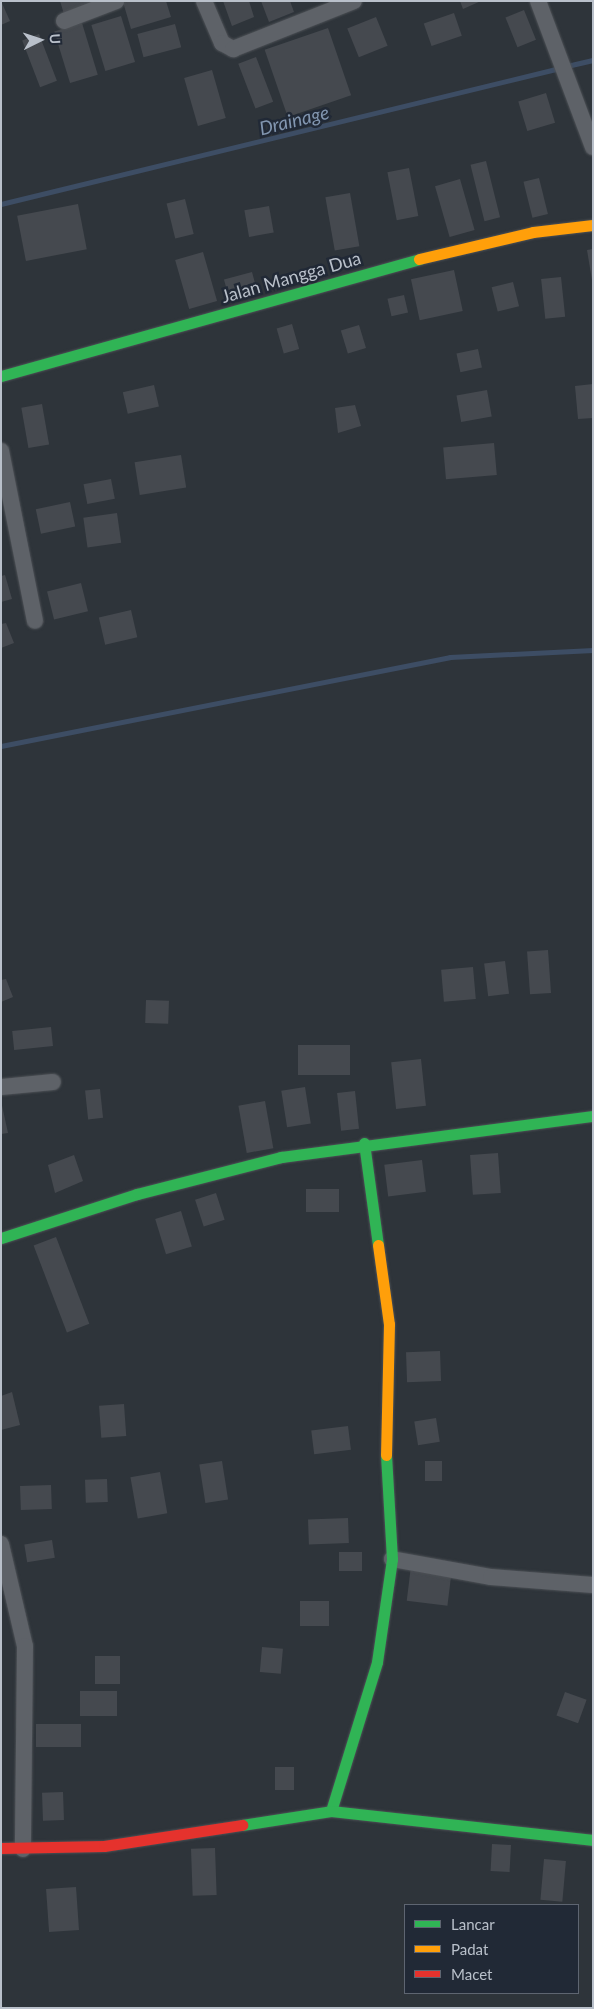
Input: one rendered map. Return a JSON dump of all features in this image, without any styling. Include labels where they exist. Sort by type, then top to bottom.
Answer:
[{"type":"street","points":[[64,21],[116,1]]},
{"type":"street","points":[[204,1],[222,43],[234,49],[354,1]]},
{"type":"street","points":[[538,1],[593,147]]},
{"type":"street","name":"Jalan Mangga Dua","points":[[1,376],[453,249],[533,232],[593,225]]},
{"type":"street","points":[[1,451],[35,621]]},
{"type":"street","points":[[1,1087],[53,1082]]},
{"type":"street","points":[[1,1238],[137,1194],[281,1157],[364,1143],[593,1116]]},
{"type":"street","points":[[331,1811],[377,1662],[392,1559],[386,1448],[389,1324],[364,1143]]},
{"type":"street","points":[[1,1544],[25,1646],[23,1849]]},
{"type":"street","points":[[392,1559],[491,1577],[593,1585]]},
{"type":"street","points":[[1,1848],[104,1846],[331,1811],[593,1840]]},
{"type":"building","points":[[1,1],[10,21],[1,25]]},
{"type":"building","points":[[60,1],[99,1],[64,14]]},
{"type":"building","points":[[166,1],[171,17],[131,29],[123,2]]},
{"type":"building","points":[[223,1],[249,1],[254,17],[232,26]]},
{"type":"building","points":[[261,1],[290,1],[294,12],[269,22]]},
{"type":"building","points":[[460,1],[481,1],[463,9]]},
{"type":"building","points":[[524,10],[536,40],[517,47],[505,17]]},
{"type":"building","points":[[454,13],[462,36],[432,46],[424,23]]},
{"type":"building","points":[[121,16],[135,62],[105,71],[91,25]]},
{"type":"building","points":[[376,17],[388,46],[359,57],[347,29]]},
{"type":"building","points":[[82,23],[98,75],[70,83],[54,31]]},
{"type":"building","points":[[175,24],[181,47],[144,57],[137,34]]},
{"type":"building","points":[[328,28],[351,95],[288,117],[265,50]]},
{"type":"building","points":[[39,34],[57,81],[40,87],[22,40]]},
{"type":"building","points":[[256,57],[273,102],[255,109],[238,64]]},
{"type":"building","points":[[212,70],[226,118],[198,126],[184,78]]},
{"type":"building","points":[[546,93],[555,123],[527,131],[518,101]]},
{"type":"building","points":[[486,161],[500,217],[485,221],[470,165]]},
{"type":"building","points":[[409,168],[418,216],[397,220],[387,172]]},
{"type":"building","points":[[539,178],[548,214],[532,218],[523,182]]},
{"type":"building","points":[[460,179],[475,230],[450,237],[435,186]]},
{"type":"building","points":[[350,193],[359,246],[335,251],[325,197]]},
{"type":"building","points":[[185,199],[194,234],[175,239],[167,204]]},
{"type":"building","points":[[78,204],[87,249],[26,261],[17,216]]},
{"type":"building","points":[[269,206],[274,233],[249,237],[244,210]]},
{"type":"building","points":[[593,249],[593,280],[592,280],[587,250]]},
{"type":"building","points":[[203,252],[217,301],[189,309],[175,260]]},
{"type":"building","points":[[454,270],[463,311],[420,320],[411,279]]},
{"type":"building","points":[[252,272],[258,294],[230,302],[224,280]]},
{"type":"building","points":[[561,277],[565,317],[545,319],[541,279]]},
{"type":"building","points":[[513,282],[519,306],[498,312],[492,287]]},
{"type":"building","points":[[404,295],[408,313],[391,316],[387,299]]},
{"type":"building","points":[[292,324],[299,349],[284,353],[277,328]]},
{"type":"building","points":[[359,325],[366,348],[348,354],[341,331]]},
{"type":"building","points":[[478,349],[482,368],[460,372],[456,354]]},
{"type":"building","points":[[593,384],[593,418],[578,419],[575,386]]},
{"type":"building","points":[[154,385],[159,406],[128,414],[123,392]]},
{"type":"building","points":[[487,390],[492,417],[461,422],[456,395]]},
{"type":"building","points":[[42,404],[49,444],[28,448],[21,408]]},
{"type":"building","points":[[355,405],[361,426],[338,433],[335,408]]},
{"type":"building","points":[[494,443],[497,475],[446,479],[443,447]]},
{"type":"building","points":[[181,455],[186,488],[140,495],[135,462]]},
{"type":"building","points":[[111,479],[115,499],[87,504],[84,484]]},
{"type":"building","points":[[70,502],[75,526],[41,534],[36,509]]},
{"type":"building","points":[[117,513],[121,543],[88,547],[83,518]]},
{"type":"building","points":[[5,575],[12,599],[1,602],[1,576]]},
{"type":"building","points":[[81,583],[88,611],[54,620],[47,591]]},
{"type":"building","points":[[131,610],[137,637],[105,645],[99,617]]},
{"type":"building","points":[[6,623],[14,643],[1,648],[1,624]]},
{"type":"building","points":[[548,950],[551,993],[530,994],[527,951]]},
{"type":"building","points":[[505,961],[509,994],[488,996],[484,964]]},
{"type":"building","points":[[473,967],[476,999],[444,1002],[441,970]]},
{"type":"building","points":[[6,979],[13,997],[1,1002],[1,980]]},
{"type":"building","points":[[146,1000],[169,1001],[168,1024],[145,1023]]},
{"type":"building","points":[[51,1027],[53,1046],[14,1050],[12,1031]]},
{"type":"building","points":[[298,1045],[350,1045],[350,1075],[298,1075]]},
{"type":"building","points":[[421,1059],[426,1106],[396,1109],[391,1062]]},
{"type":"building","points":[[305,1087],[311,1124],[287,1127],[281,1091]]},
{"type":"building","points":[[100,1089],[103,1118],[88,1119],[85,1091]]},
{"type":"building","points":[[355,1091],[359,1129],[341,1131],[337,1093]]},
{"type":"building","points":[[1,1101],[8,1133],[1,1134]]},
{"type":"building","points":[[265,1101],[273,1148],[247,1153],[238,1106]]},
{"type":"building","points":[[498,1153],[501,1193],[473,1195],[470,1155]]},
{"type":"building","points":[[74,1155],[83,1181],[55,1193],[48,1165]]},
{"type":"building","points":[[422,1160],[426,1192],[388,1196],[384,1165]]},
{"type":"building","points":[[306,1189],[339,1189],[339,1212],[306,1212]]},
{"type":"building","points":[[216,1193],[225,1220],[204,1226],[195,1200]]},
{"type":"building","points":[[181,1211],[192,1246],[166,1254],[155,1219]]},
{"type":"building","points":[[56,1237],[89,1324],[67,1332],[34,1246]]},
{"type":"building","points":[[440,1351],[441,1381],[407,1382],[406,1352]]},
{"type":"building","points":[[12,1392],[20,1425],[1,1430],[1,1396]]},
{"type":"building","points":[[124,1404],[126,1436],[101,1438],[99,1406]]},
{"type":"building","points":[[436,1418],[440,1442],[418,1445],[414,1421]]},
{"type":"building","points":[[348,1426],[351,1450],[314,1454],[311,1431]]},
{"type":"building","points":[[222,1461],[228,1500],[205,1503],[199,1465]]},
{"type":"building","points":[[425,1461],[442,1461],[442,1481],[425,1481]]},
{"type":"building","points":[[160,1472],[167,1513],[138,1519],[130,1477]]},
{"type":"building","points":[[107,1479],[108,1502],[86,1503],[85,1480]]},
{"type":"building","points":[[51,1485],[52,1509],[21,1510],[20,1486]]},
{"type":"building","points":[[348,1518],[349,1543],[309,1544],[308,1519]]},
{"type":"building","points":[[52,1540],[55,1558],[27,1562],[24,1544]]},
{"type":"building","points":[[339,1552],[362,1552],[362,1571],[339,1571]]},
{"type":"building","points":[[411,1566],[452,1571],[447,1606],[407,1601]]},
{"type":"building","points":[[300,1601],[329,1601],[329,1626],[300,1626]]},
{"type":"building","points":[[262,1647],[283,1649],[281,1674],[260,1672]]},
{"type":"building","points":[[95,1656],[120,1656],[120,1684],[95,1684]]},
{"type":"building","points":[[80,1691],[117,1691],[117,1716],[80,1716]]},
{"type":"building","points":[[565,1692],[587,1700],[578,1723],[556,1715]]},
{"type":"building","points":[[36,1724],[81,1724],[81,1747],[36,1747]]},
{"type":"building","points":[[275,1767],[294,1767],[294,1790],[275,1790]]},
{"type":"building","points":[[63,1792],[64,1820],[43,1821],[42,1793]]},
{"type":"building","points":[[492,1844],[511,1845],[510,1872],[491,1871]]},
{"type":"building","points":[[215,1848],[217,1895],[193,1896],[191,1849]]},
{"type":"building","points":[[544,1859],[566,1861],[562,1902],[540,1900]]},
{"type":"building","points":[[76,1887],[79,1930],[49,1932],[46,1889]]},
{"type":"waterway","name":"Drainage","points":[[567,66],[593,60]]},
{"type":"waterway","name":"Drainage","points":[[1,204],[560,68]]},
{"type":"waterway","points":[[1,746],[450,657],[593,650]]},
{"type":"traffic: fast","points":[[1,376],[419,259]]},
{"type":"traffic: fast","points":[[1,1238],[137,1194],[281,1157],[593,1116]]},
{"type":"traffic: fast","points":[[364,1143],[378,1245]]},
{"type":"traffic: fast","points":[[331,1811],[377,1662],[392,1559],[386,1455]]},
{"type":"traffic: fast","points":[[242,1825],[331,1811],[593,1840]]},
{"type":"traffic: slow","points":[[419,259],[533,232],[593,225]]},
{"type":"traffic: slow","points":[[378,1245],[389,1324],[386,1455]]},
{"type":"traffic: jam","points":[[1,1848],[104,1846],[242,1825]]}]
